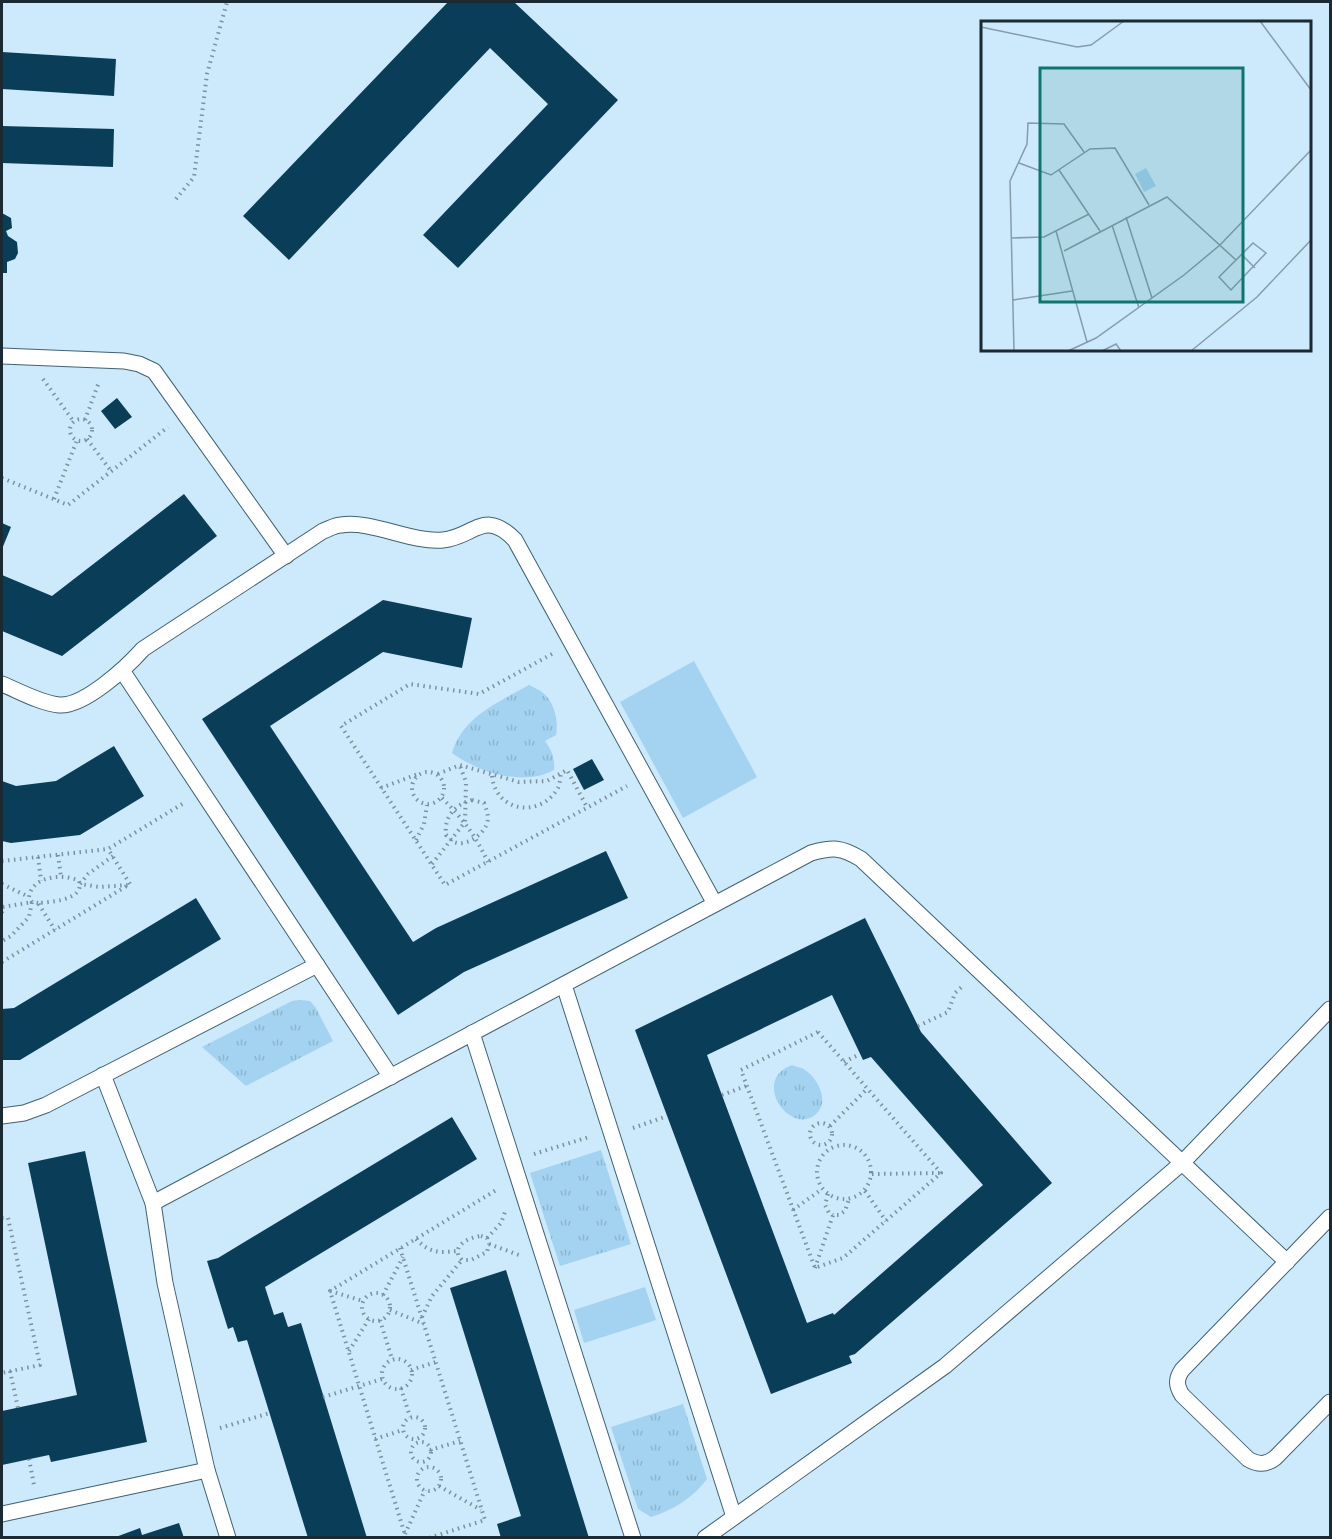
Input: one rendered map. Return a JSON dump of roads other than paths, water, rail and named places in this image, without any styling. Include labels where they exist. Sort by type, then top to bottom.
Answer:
[{"type":"lane","points":[[2,356],[108,360],[139,364],[154,371],[286,556]]},
{"type":"lane","points":[[2,684],[48,703],[71,704],[123,672],[143,649],[323,531],[341,525],[360,526],[427,540],[444,540],[458,536],[472,528],[489,525],[505,530],[515,540],[714,904]]},
{"type":"lane","points":[[123,672],[391,1077]]},
{"type":"lane","points":[[153,1203],[714,904],[812,853],[831,848],[846,850],[861,859],[1287,1262]]},
{"type":"lane","points":[[2,1116],[24,1113],[46,1105],[317,965]]},
{"type":"lane","points":[[564,985],[734,1516]]},
{"type":"lane","points":[[705,1538],[945,1366],[1182,1163],[1330,1009]]},
{"type":"lane","points":[[472,1033],[633,1538]]},
{"type":"lane","points":[[103,1075],[153,1203],[165,1283],[199,1435],[228,1538]]},
{"type":"lane","points":[[1327,1227],[1287,1262],[1182,1370],[1177,1379],[1182,1395],[1248,1460],[1257,1464],[1269,1463],[1275,1458],[1330,1402]]},
{"type":"lane","points":[[2,1514],[207,1470]]}]
